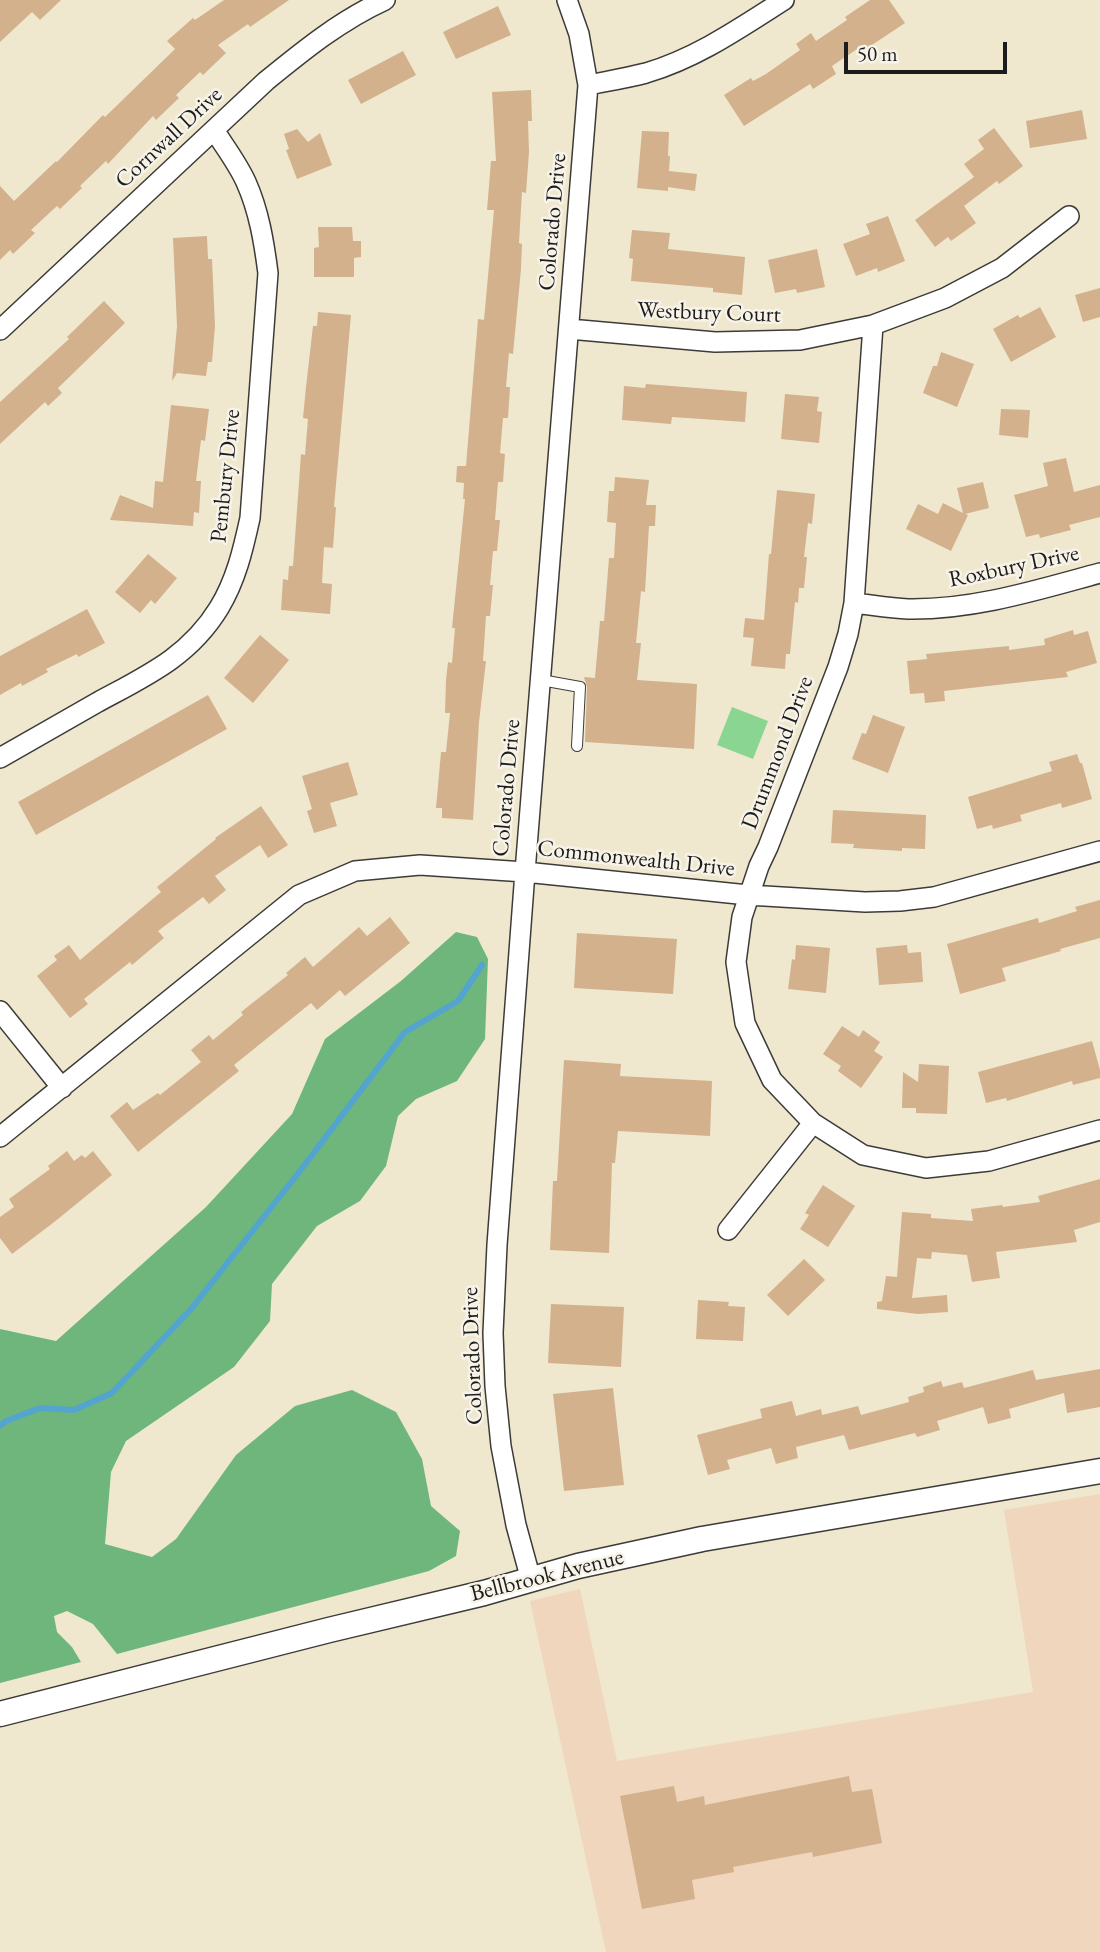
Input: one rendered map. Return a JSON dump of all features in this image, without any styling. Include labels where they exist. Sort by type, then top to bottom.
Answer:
[{"type":"street","name":"Cornwall Drive","points":[[0,330],[266,81],[341,23],[385,0]]},
{"type":"street","name":"Colorado Drive","points":[[531,1580],[516,1525],[501,1446],[493,1333],[497,1245],[525,872],[588,85],[579,34],[566,0]]},
{"type":"street","points":[[588,85],[648,72],[685,58],[721,41],[784,0]]},
{"type":"street","name":"Pembury Drive","points":[[0,758],[170,662],[204,629],[218,609],[242,557],[250,518],[268,273],[264,236],[253,199],[245,179],[214,130]]},
{"type":"street","name":"Westbury Court","points":[[569,329],[715,342],[800,340],[873,325],[945,298],[1002,268],[1069,216]]},
{"type":"street","name":"Drummond Drive","points":[[873,325],[854,603],[838,667],[748,895],[742,917],[736,962],[745,1023],[772,1080],[813,1123],[863,1155],[926,1168],[989,1161],[1100,1130]]},
{"type":"street","name":"Roxbury Drive","points":[[854,603],[908,609],[959,606],[1009,597],[1100,573]]},
{"type":"street","name":"Commonwealth Drive","points":[[0,1137],[299,895],[355,872],[412,866],[525,872],[748,895],[864,902],[934,897],[1100,851]]},
{"type":"street","points":[[0,1011],[62,1088]]},
{"type":"street","points":[[728,1230],[813,1123]]},
{"type":"street","name":"Bellbrook Avenue","points":[[0,1713],[484,1593],[578,1566],[702,1539],[1100,1471]]},
{"type":"lane","points":[[541,680],[580,687],[577,746]]},
{"type":"shaded area","points":[[1100,1494],[1100,1952],[606,1952],[530,1601],[580,1589],[617,1761],[1033,1692],[1004,1510]]},
{"type":"green space","points":[[732,707],[768,721],[753,759],[717,745]]},
{"type":"green space","points":[[456,932],[477,937],[488,959],[485,1039],[457,1081],[416,1099],[398,1116],[386,1166],[360,1201],[317,1226],[272,1284],[270,1321],[234,1367],[126,1441],[111,1472],[105,1544],[152,1557],[176,1539],[236,1455],[295,1406],[352,1390],[396,1412],[422,1459],[431,1506],[460,1531],[456,1556],[429,1571],[117,1654],[93,1624],[67,1611],[54,1616],[57,1632],[72,1647],[81,1662],[0,1683],[0,1329],[56,1341],[206,1207],[292,1114],[325,1039],[401,981]]},
{"type":"building","points":[[0,0],[61,0],[40,20],[32,12],[0,42]]},
{"type":"building","points":[[224,0],[289,0],[218,45],[226,53],[203,75],[200,72],[176,95],[179,98],[156,120],[153,116],[108,164],[106,161],[80,186],[82,188],[60,209],[57,206],[31,230],[35,233],[13,254],[10,250],[0,260],[0,186],[14,201],[175,49],[167,41],[193,18],[195,20]]},
{"type":"building","points":[[870,0],[889,0],[905,23],[866,49],[863,45],[832,66],[836,74],[813,89],[810,84],[744,126],[724,95],[751,78],[753,81],[766,74],[800,50],[796,44],[811,33],[816,41]]},
{"type":"building","points":[[498,6],[511,35],[456,59],[443,32]]},
{"type":"building","points":[[403,51],[416,75],[361,104],[348,80]]},
{"type":"building","points":[[531,90],[532,121],[528,121],[526,193],[522,192],[519,243],[522,244],[521,269],[513,354],[509,353],[506,387],[510,387],[508,418],[503,418],[500,453],[505,454],[503,482],[498,482],[495,520],[500,520],[497,551],[493,551],[490,616],[486,616],[483,661],[486,661],[473,820],[442,818],[442,808],[436,808],[441,752],[446,752],[450,713],[445,713],[446,680],[448,662],[452,663],[455,628],[452,628],[465,499],[464,483],[456,482],[457,466],[466,466],[478,319],[484,320],[494,210],[487,210],[491,161],[496,161],[492,92]]},
{"type":"building","points":[[1082,110],[1087,139],[1030,148],[1026,121]]},
{"type":"building","points":[[994,128],[1023,166],[999,184],[997,181],[964,206],[976,223],[951,241],[948,237],[935,247],[915,220],[974,177],[964,164],[984,149],[978,140]]},
{"type":"building","points":[[297,129],[308,142],[320,133],[332,165],[297,179],[286,150],[289,149],[284,134]]},
{"type":"building","points":[[642,131],[669,132],[669,171],[697,174],[695,191],[668,187],[668,191],[637,188]]},
{"type":"building","points":[[888,216],[905,261],[878,272],[877,268],[856,276],[843,244],[870,234],[866,224]]},
{"type":"building","points":[[318,227],[352,227],[353,241],[361,241],[361,257],[354,258],[354,277],[314,277],[314,248],[319,247]]},
{"type":"building","points":[[632,230],[670,233],[668,249],[745,257],[742,295],[713,292],[713,288],[631,281],[633,259],[629,258]]},
{"type":"building","points":[[207,236],[208,259],[212,259],[215,326],[212,362],[208,362],[206,376],[177,373],[172,381],[177,326],[173,238]]},
{"type":"building","points":[[817,249],[825,287],[797,293],[796,289],[775,293],[768,260]]},
{"type":"building","points":[[1100,288],[1100,317],[1083,322],[1075,295]]},
{"type":"building","points":[[104,301],[125,323],[58,388],[62,393],[48,406],[45,402],[0,444],[0,402],[69,339],[67,337]]},
{"type":"building","points":[[1040,307],[1056,337],[1011,362],[993,329]]},
{"type":"building","points":[[318,312],[351,315],[334,507],[333,548],[324,547],[322,583],[332,584],[330,614],[281,610],[283,579],[288,580],[289,566],[293,566],[301,454],[305,455],[308,419],[303,418],[306,387],[313,326],[317,326]]},
{"type":"building","points":[[941,352],[974,364],[957,407],[923,393]]},
{"type":"building","points":[[646,384],[747,392],[745,422],[672,417],[671,424],[622,420],[624,386],[645,388]]},
{"type":"building","points":[[785,394],[819,397],[817,411],[822,412],[819,443],[781,439]]},
{"type":"building","points":[[171,405],[209,409],[205,441],[201,440],[196,481],[201,481],[199,513],[194,512],[193,526],[110,520],[120,495],[153,508],[155,481],[163,482]]},
{"type":"building","points":[[1001,409],[1030,410],[1028,438],[999,435]]},
{"type":"building","points":[[1066,458],[1074,492],[1100,485],[1100,517],[1069,525],[1071,530],[1040,538],[1039,534],[1026,537],[1014,495],[1048,486],[1043,463]]},
{"type":"building","points":[[615,477],[649,480],[646,505],[656,505],[655,526],[649,526],[645,592],[641,591],[636,643],[641,643],[637,680],[697,684],[694,749],[585,742],[587,687],[584,677],[595,678],[600,621],[604,621],[609,558],[614,558],[616,523],[607,522],[609,491],[614,491]]},
{"type":"building","points":[[983,482],[989,508],[965,514],[968,515],[951,551],[906,529],[918,504],[938,514],[943,503],[963,513],[957,488]]},
{"type":"building","points":[[777,490],[815,494],[812,524],[808,523],[804,557],[807,557],[804,588],[799,588],[798,603],[795,602],[790,654],[786,654],[785,669],[751,666],[754,638],[743,637],[745,618],[764,620]]},
{"type":"building","points":[[148,554],[177,578],[155,604],[151,600],[140,613],[115,592]]},
{"type":"building","points":[[87,609],[105,643],[46,669],[48,672],[0,695],[0,656]]},
{"type":"building","points":[[1073,630],[1074,635],[1088,631],[1097,663],[1066,672],[1068,677],[944,691],[945,701],[925,703],[924,693],[910,694],[907,661],[927,659],[926,654],[1009,646],[1009,650],[1045,645],[1044,639]]},
{"type":"building","points":[[260,635],[289,660],[253,703],[224,678]]},
{"type":"building","points":[[208,695],[227,729],[36,835],[18,802]]},
{"type":"building","points":[[873,715],[905,727],[888,773],[852,759],[862,733],[866,734]]},
{"type":"building","points":[[1077,754],[1092,799],[1062,808],[1061,803],[1020,815],[1022,821],[993,829],[992,825],[977,829],[968,797],[1052,771],[1049,762]]},
{"type":"building","points":[[348,762],[358,795],[330,803],[337,826],[314,833],[307,811],[312,809],[302,776]]},
{"type":"building","points":[[261,806],[288,845],[268,858],[260,845],[215,876],[226,890],[209,904],[203,897],[158,931],[164,938],[84,999],[88,1004],[70,1018],[37,976],[57,960],[54,956],[69,945],[80,960],[161,892],[157,887],[215,838]]},
{"type":"building","points":[[833,810],[926,815],[925,849],[902,848],[902,851],[853,848],[854,844],[831,843]]},
{"type":"building","points":[[1100,900],[1100,938],[1002,968],[1006,981],[960,994],[947,944],[1038,918],[1039,923],[1077,911],[1075,907]]},
{"type":"building","points":[[390,917],[410,943],[345,996],[340,990],[317,1010],[311,1003],[234,1065],[239,1071],[138,1152],[110,1116],[127,1102],[133,1110],[158,1093],[160,1095],[201,1062],[191,1050],[209,1035],[213,1040],[305,957],[313,967],[359,927],[367,936]]},
{"type":"building","points":[[577,933],[677,939],[673,994],[574,988]]},
{"type":"building","points":[[796,945],[830,948],[826,993],[788,989]]},
{"type":"building","points":[[907,945],[908,953],[921,952],[923,982],[879,985],[876,948]]},
{"type":"building","points":[[842,1026],[859,1037],[863,1030],[880,1042],[874,1051],[883,1057],[861,1088],[838,1071],[841,1066],[823,1054]]},
{"type":"building","points":[[1092,1041],[1100,1078],[1073,1085],[1072,1081],[1007,1101],[1006,1098],[986,1103],[978,1072]]},
{"type":"building","points":[[564,1060],[621,1064],[620,1076],[712,1081],[710,1136],[618,1131],[615,1163],[612,1163],[609,1253],[550,1250]]},
{"type":"building","points":[[919,1064],[949,1066],[947,1114],[916,1113],[916,1108],[902,1108],[903,1072],[918,1082]]},
{"type":"building","points":[[67,1151],[74,1161],[82,1155],[85,1158],[93,1151],[112,1175],[12,1254],[0,1238],[0,1217],[14,1207],[9,1199],[50,1169],[48,1166]]},
{"type":"building","points":[[1100,1179],[1100,1222],[1074,1230],[1077,1242],[996,1252],[1000,1278],[972,1282],[967,1255],[932,1252],[931,1259],[917,1258],[912,1298],[947,1295],[948,1312],[918,1314],[877,1309],[877,1302],[882,1301],[886,1276],[897,1277],[902,1212],[931,1214],[931,1218],[973,1221],[971,1209],[1040,1202],[1038,1196]]},
{"type":"building","points":[[823,1185],[855,1206],[828,1247],[800,1229],[809,1215],[805,1213]]},
{"type":"building","points":[[804,1259],[825,1280],[788,1316],[767,1295]]},
{"type":"building","points":[[698,1300],[729,1302],[728,1306],[745,1307],[743,1341],[696,1339]]},
{"type":"building","points":[[551,1304],[624,1307],[621,1367],[548,1363]]},
{"type":"building","points":[[1100,1369],[1100,1407],[1067,1413],[1064,1393],[1009,1409],[1011,1418],[988,1424],[983,1407],[937,1421],[940,1430],[917,1437],[915,1433],[849,1450],[844,1435],[796,1447],[798,1458],[776,1464],[771,1448],[727,1460],[730,1469],[708,1475],[697,1435],[762,1418],[760,1409],[792,1401],[796,1416],[821,1409],[822,1415],[858,1406],[861,1415],[909,1402],[908,1397],[924,1392],[923,1387],[941,1381],[943,1387],[962,1382],[964,1388],[1033,1370],[1036,1380]]},
{"type":"building","points":[[613,1388],[624,1485],[564,1491],[553,1394]]},
{"type":"building","points":[[849,1776],[852,1792],[872,1789],[882,1843],[813,1857],[812,1852],[733,1867],[734,1872],[692,1880],[695,1899],[642,1909],[620,1796],[674,1786],[677,1802],[704,1796],[705,1805]]},
{"type":"waterway","points":[[0,1426],[40,1408],[74,1410],[112,1393],[191,1309],[405,1032],[458,1001],[482,965]]}]
